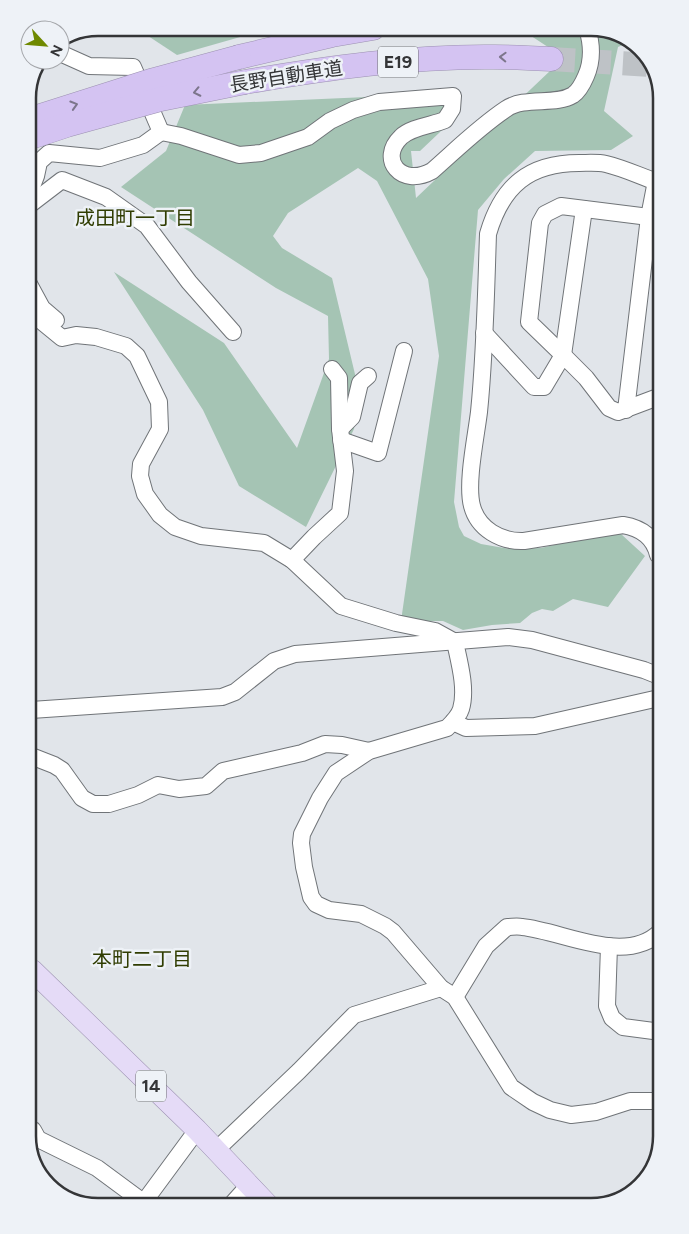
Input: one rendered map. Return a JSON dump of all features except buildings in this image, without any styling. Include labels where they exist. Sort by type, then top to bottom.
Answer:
[{"type":"highway","name":"長野自動車道","points":[[36,117],[154,80],[238,57],[328,36]]},
{"type":"highway","name":"長野自動車道","points":[[36,135],[160,99],[308,71],[399,61],[494,57],[552,59]]},
{"type":"main road","name":"14","points":[[36,974],[197,1130],[261,1198]]},
{"type":"street","points":[[36,176],[39,162],[49,153],[100,158],[143,145],[161,132],[181,136],[239,155],[260,153],[308,137],[330,121],[353,110],[379,102],[453,96],[452,109],[446,120],[402,136],[395,145],[392,154],[396,169],[403,175],[417,177],[432,171],[508,108],[532,101],[562,99],[574,95],[582,85],[591,58],[590,36]]},
{"type":"street","points":[[70,57],[89,66],[133,67],[161,132]]},
{"type":"street","points":[[653,181],[606,164],[563,163],[536,171],[514,185],[503,197],[488,234],[479,411],[470,489],[472,506],[482,525],[494,535],[515,542],[623,525],[636,528],[653,540]]},
{"type":"street","points":[[36,200],[62,180],[106,197],[120,206],[148,226],[189,282],[233,332]]},
{"type":"street","points":[[626,410],[653,197]]},
{"type":"street","points":[[649,217],[561,206],[545,214],[540,223],[529,322],[586,378],[609,408],[618,412],[653,399]]},
{"type":"street","points":[[484,332],[534,387],[544,387],[563,355],[584,209]]},
{"type":"street","points":[[36,297],[42,308],[76,335]]},
{"type":"street","points":[[36,317],[62,338],[76,335],[96,337],[126,346],[137,356],[159,402],[160,429],[141,464],[140,476],[144,494],[160,514],[175,527],[201,536],[264,543],[292,560],[341,606],[396,623],[435,631],[455,642],[463,680],[461,709],[453,722],[446,728],[369,751],[336,773],[320,798],[302,834],[301,843],[311,898],[316,904],[329,910],[361,914],[393,932],[441,988],[456,997],[512,1087],[533,1102],[550,1110],[570,1115],[596,1112],[630,1100],[653,1101]]},
{"type":"street","points":[[340,434],[378,453],[404,351]]},
{"type":"street","points":[[292,560],[340,513],[345,471],[340,434],[339,378],[332,369]]},
{"type":"street","points":[[340,434],[352,417],[360,383],[368,376]]},
{"type":"street","points":[[36,710],[222,697],[235,692],[274,661],[295,654],[508,637],[532,640],[653,674]]},
{"type":"street","points":[[453,722],[466,728],[535,726],[653,699]]},
{"type":"street","points":[[36,758],[54,764],[62,770],[82,798],[93,804],[109,804],[138,795],[158,785],[178,789],[206,786],[223,771],[302,753],[325,744],[342,745],[369,751]]},
{"type":"street","points":[[456,997],[486,946],[507,927],[522,926],[609,946],[634,946],[653,937]]},
{"type":"street","points":[[609,946],[607,1006],[612,1018],[623,1028],[653,1031]]},
{"type":"street","points":[[215,1151],[299,1071],[354,1015],[441,988]]},
{"type":"street","points":[[146,1198],[197,1130]]},
{"type":"street","points":[[36,1135],[38,1139],[97,1168],[134,1198]]},
{"type":"street","points":[[237,1198],[249,1185]]},
{"type":"green space","points":[[148,36],[244,36],[177,55]]},
{"type":"green space","points":[[531,36],[595,36],[603,37],[622,45],[618,47],[604,111],[633,136],[611,150],[535,151],[504,179],[478,210],[454,502],[459,527],[464,536],[481,544],[510,549],[541,548],[596,535],[621,534],[645,556],[608,607],[573,599],[553,611],[542,609],[532,613],[520,623],[463,630],[443,621],[401,621],[439,356],[428,279],[377,181],[358,168],[288,213],[273,236],[282,248],[332,278],[359,391],[354,429],[306,527],[239,486],[203,410],[114,272],[224,343],[297,448],[329,359],[328,316],[276,288],[121,187],[166,151],[185,105],[457,93],[458,115],[420,151],[411,151],[416,198],[551,70],[551,49]]},
{"type":"tunnel","points":[[551,59],[643,64]]},
{"type":"district","name":"成田町一丁目","points":[[135,218]]},
{"type":"district","name":"本町二丁目","points":[[142,959]]}]
